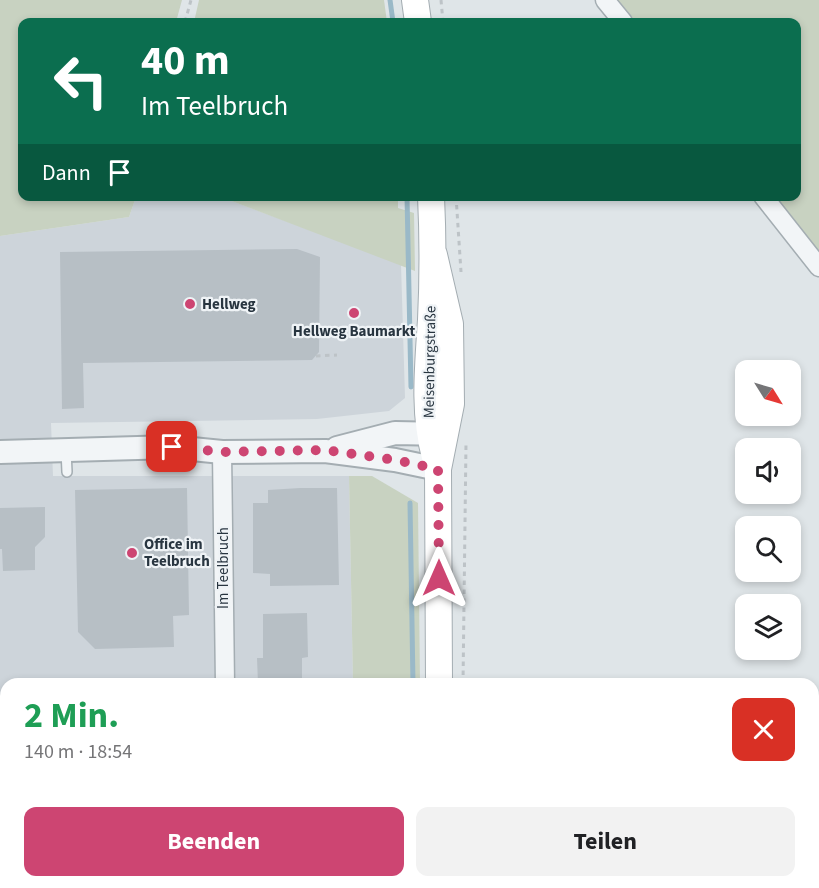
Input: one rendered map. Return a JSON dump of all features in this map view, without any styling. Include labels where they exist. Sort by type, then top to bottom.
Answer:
[{"type":"main road","points":[[415,0],[417,18]]},
{"type":"main road","name":"Meisenburgstraße","points":[[431,201],[434,255],[427,392],[437,434],[439,678]]},
{"type":"street","points":[[605,0],[620,18]]},
{"type":"street","points":[[767,201],[819,267]]},
{"type":"street","points":[[325,450],[396,434],[437,434]]},
{"type":"street","points":[[0,452],[67,461],[172,447],[222,452],[325,450],[438,469]]},
{"type":"street","name":"Im Teelbruch","points":[[222,452],[225,678]]},
{"type":"path","points":[[185,18],[191,0]]},
{"type":"path","points":[[441,0],[443,18]]},
{"type":"path","points":[[316,356],[337,356]]},
{"type":"shaded area","points":[[135,201],[232,201],[401,264],[405,398],[389,411],[317,419],[51,423],[53,476],[349,476],[353,678],[0,678],[0,236],[129,217]]},
{"type":"green space","points":[[0,0],[182,0],[177,18],[18,18],[18,201],[135,201],[129,217],[0,236]]},
{"type":"green space","points":[[199,0],[384,0],[386,18],[195,18]]},
{"type":"green space","points":[[618,0],[819,0],[819,254],[776,201],[801,201],[801,18],[633,18]]},
{"type":"green space","points":[[231,201],[398,201],[398,208],[414,213],[415,271]]},
{"type":"green space","points":[[349,476],[372,476],[418,503],[420,678],[353,678]]},
{"type":"building","name":"Hellweg","points":[[297,249],[320,257],[319,352],[312,360],[83,363],[84,408],[62,409],[60,252]]},
{"type":"building","name":"Office im Teelbruch","points":[[187,488],[189,615],[173,616],[174,647],[95,649],[78,632],[75,490]]},
{"type":"building","points":[[337,488],[339,585],[270,586],[270,574],[253,573],[253,503],[268,503],[268,490]]},
{"type":"building","points":[[45,507],[45,537],[35,547],[35,570],[3,571],[2,549],[0,549],[0,508]]},
{"type":"building","points":[[307,613],[308,657],[302,658],[302,678],[258,678],[257,658],[263,658],[263,614]]},
{"type":"waterway","points":[[390,0],[392,18]]},
{"type":"waterway","points":[[407,201],[411,387]]},
{"type":"waterway","points":[[410,503],[413,678]]},
{"type":"place","name":"Hellweg","points":[[190,304]]},
{"type":"place","name":"Hellweg Baumarkt","points":[[354,313]]},
{"type":"place","name":"Office im Teelbruch","points":[[132,553]]},
{"type":"route","points":[[172,447],[245,453],[325,450],[438,469],[439,578]]}]
